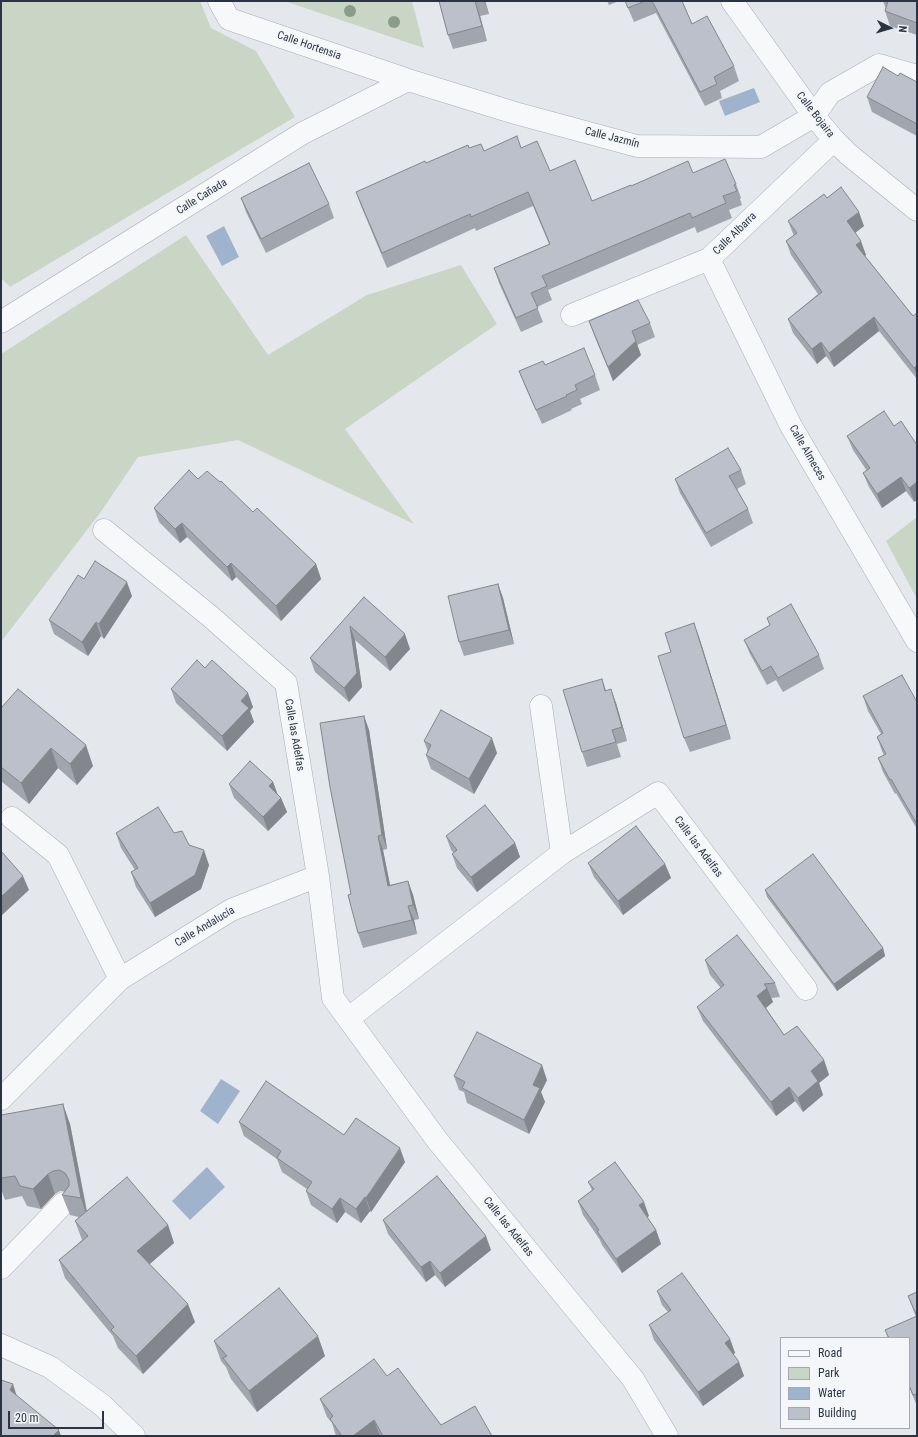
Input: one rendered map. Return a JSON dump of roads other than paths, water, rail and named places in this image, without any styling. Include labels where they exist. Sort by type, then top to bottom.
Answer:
[{"type":"street","name":"Calle Hortensia","points":[[219,1],[228,19],[408,80]]},
{"type":"street","name":"Calle Bojaira","points":[[732,1],[814,116],[834,140],[848,154],[917,210]]},
{"type":"street","points":[[814,116],[830,93],[879,65],[917,76]]},
{"type":"street","name":"Calle Jazmín","points":[[408,80],[515,113],[637,146],[761,147],[814,116]]},
{"type":"street","name":"Calle Cañada","points":[[1,322],[303,133],[408,80]]},
{"type":"street","name":"Calle Albarra","points":[[572,315],[709,259],[834,140]]},
{"type":"street","name":"Calle Almeces","points":[[709,259],[791,426],[917,641]]},
{"type":"street","name":"Calle las Adelfas","points":[[104,530],[211,617],[286,683],[318,876],[334,998],[437,1140],[633,1379],[668,1436]]},
{"type":"street","points":[[541,706],[562,853]]},
{"type":"street","name":"Calle las Adelfas","points":[[349,1018],[562,853],[658,793],[806,989]]},
{"type":"street","points":[[12,818],[58,855],[120,979]]},
{"type":"street","name":"Calle Andalucía","points":[[1,1099],[120,979],[231,910],[318,876]]},
{"type":"street","points":[[1,1268],[64,1203]]},
{"type":"street","points":[[1,1346],[50,1367],[102,1405],[134,1436]]},
{"type":"water","points":[[754,88],[760,102],[725,116],[719,101]]},
{"type":"water","points":[[224,226],[239,257],[222,266],[206,236]]},
{"type":"water","points":[[221,1079],[240,1091],[218,1124],[200,1111]]},
{"type":"water","points":[[207,1167],[225,1187],[190,1220],[172,1201]]}]
